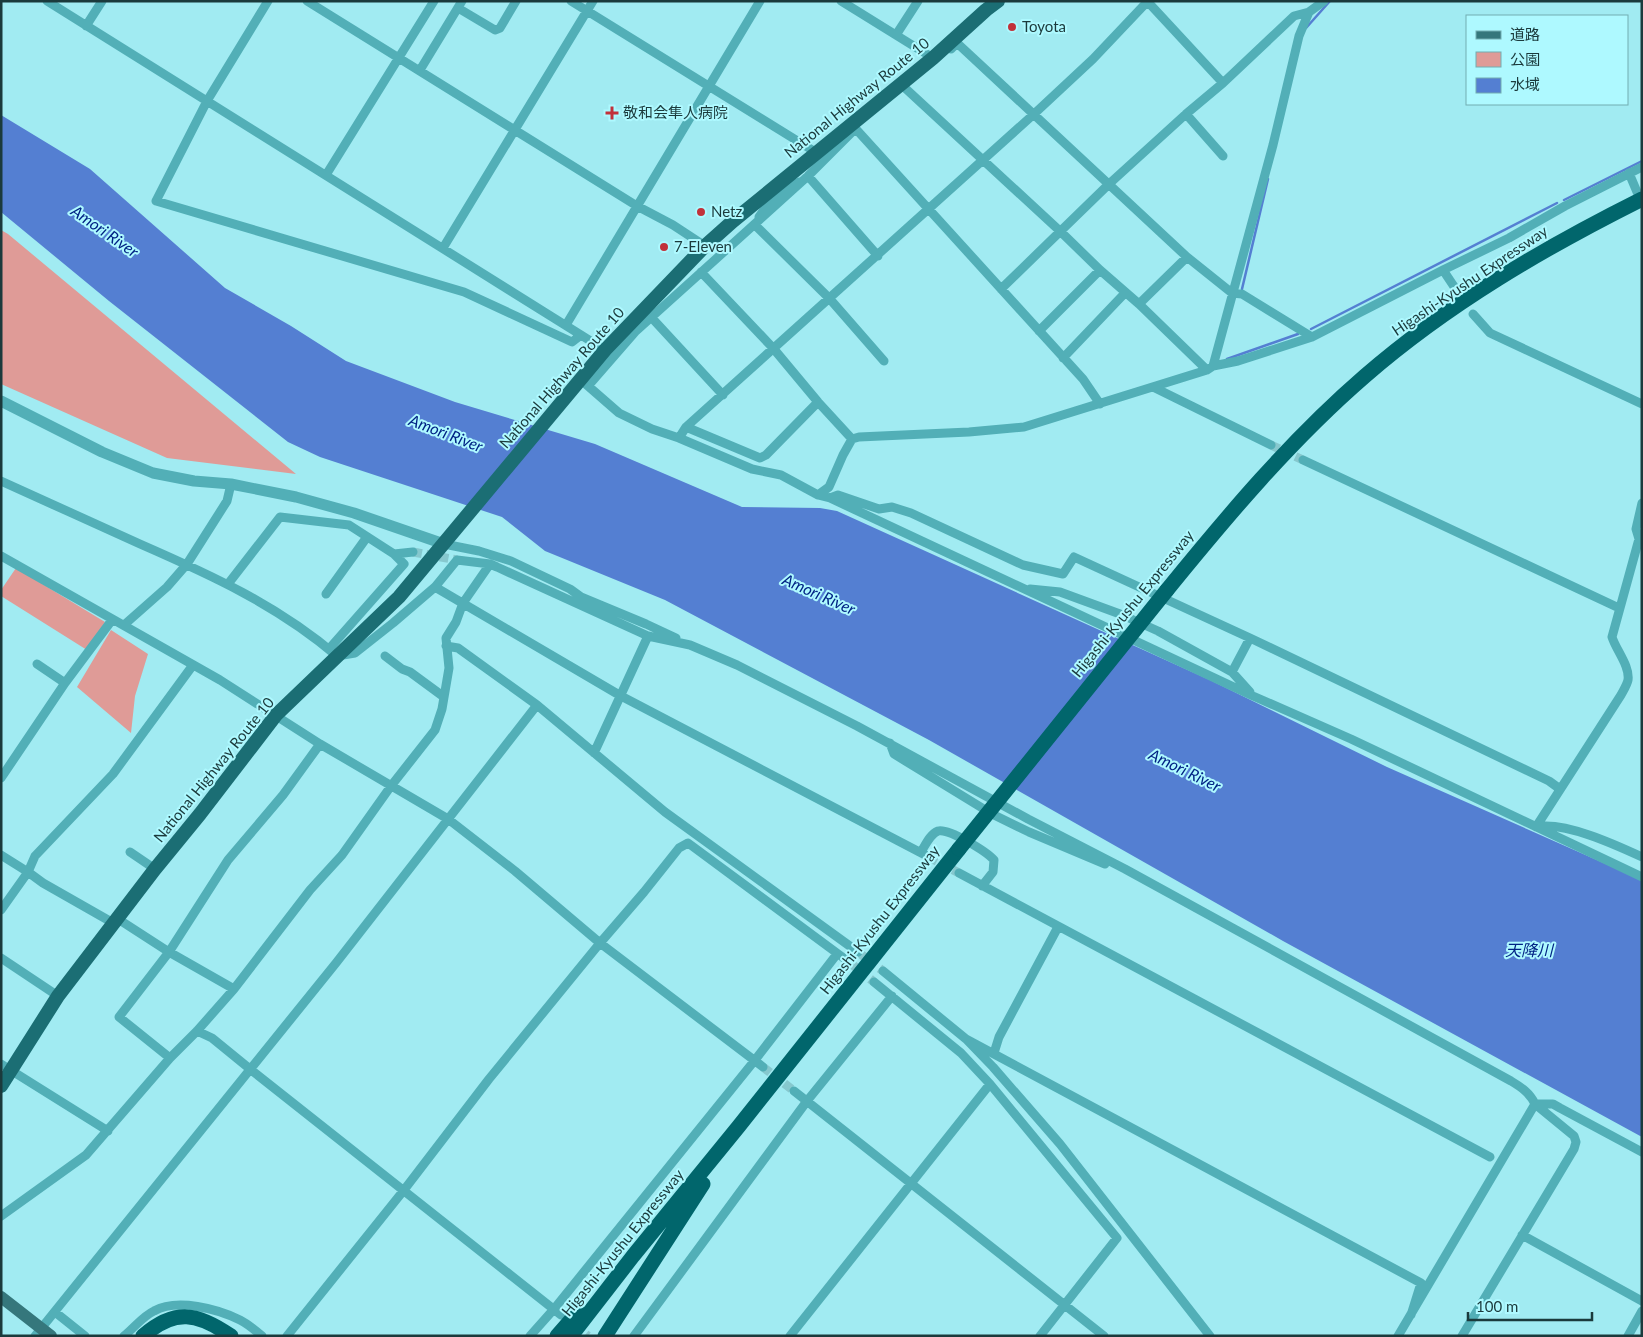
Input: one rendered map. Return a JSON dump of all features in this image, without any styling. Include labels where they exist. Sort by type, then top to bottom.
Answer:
[{"type":"highway","name":"National Highway Route 10","points":[[1,1086],[6,1067],[58,996],[276,715],[333,653],[399,597],[580,385],[605,350],[705,246],[773,193],[816,153],[934,58],[998,1]]},
{"type":"highway","name":"Higashi-Kyushu Expressway","points":[[572,1336],[633,1256],[800,1051],[959,849],[1167,590],[1257,483],[1321,416],[1408,342],[1496,281],[1542,252],[1640,196]]},
{"type":"highway","points":[[605,1336],[699,1190],[800,1051]]},
{"type":"highway","name":"Higashi-Kyushu Expressway","points":[[584,1336],[739,1126]]},
{"type":"highway","points":[[557,1336],[586,1302],[633,1256]]},
{"type":"highway","points":[[143,1336],[161,1322],[178,1317],[193,1317],[215,1324],[232,1336]]},
{"type":"highway","points":[[154,1336],[168,1326],[189,1324],[214,1336]]},
{"type":"main road","points":[[1,1297],[43,1333]]},
{"type":"street","points":[[47,1],[605,350]]},
{"type":"street","points":[[86,26],[102,1]]},
{"type":"street","points":[[268,1],[207,100],[156,201],[314,247],[370,266],[464,292],[572,342],[581,335]]},
{"type":"street","points":[[307,1],[637,206],[673,225],[705,246]]},
{"type":"street","points":[[326,175],[434,1]]},
{"type":"street","points":[[420,70],[460,5],[495,30],[500,28],[516,1]]},
{"type":"street","points":[[571,1],[816,153]]},
{"type":"street","points":[[443,248],[594,1]]},
{"type":"street","points":[[566,325],[760,1]]},
{"type":"street","points":[[841,1],[934,58]]},
{"type":"street","points":[[896,36],[918,1]]},
{"type":"street","points":[[679,438],[686,427],[878,256],[1093,59],[1147,1],[1223,83]]},
{"type":"street","points":[[1001,289],[1108,184],[1223,83],[1294,16],[1309,12],[1324,1]]},
{"type":"street","points":[[1210,368],[1273,145],[1299,36],[1309,12]]},
{"type":"street","points":[[1312,337],[1242,294],[1232,293],[1187,257],[957,43],[855,128],[808,176],[700,272],[580,385],[620,413],[652,429],[679,438],[752,469],[781,475],[818,495],[830,498],[1253,696],[1351,739],[1642,877]]},
{"type":"street","points":[[904,88],[1125,293],[1210,368]]},
{"type":"street","points":[[1186,114],[1223,156]]},
{"type":"street","points":[[855,128],[1083,379],[1100,404]]},
{"type":"street","points":[[818,495],[830,487],[843,455],[852,439],[859,437],[969,432],[1024,427],[1312,337],[1510,238],[1564,206],[1642,168]]},
{"type":"street","points":[[1629,174],[1640,196]]},
{"type":"street","points":[[755,225],[773,193],[808,176]]},
{"type":"street","points":[[808,176],[878,256]]},
{"type":"street","points":[[755,225],[829,298],[884,361]]},
{"type":"street","points":[[1139,304],[1187,257]]},
{"type":"street","points":[[1039,331],[1100,270]]},
{"type":"street","points":[[1443,270],[1457,291]]},
{"type":"street","points":[[700,272],[773,348],[852,439]]},
{"type":"street","points":[[1064,358],[1125,293]]},
{"type":"street","points":[[1473,314],[1490,332],[1642,404]]},
{"type":"street","points":[[651,317],[723,395]]},
{"type":"street","points":[[1153,387],[1271,445]]},
{"type":"street","points":[[1,401],[133,466],[153,473],[268,490],[354,513],[444,544],[502,558],[570,589],[581,597],[737,665],[890,743],[1028,819],[1125,869],[1522,1088],[1532,1097],[1535,1104],[1570,1132],[1576,1142],[1574,1149],[1462,1336]]},
{"type":"street","points":[[686,427],[760,458],[766,455],[818,402]]},
{"type":"street","points":[[1303,460],[1619,608]]},
{"type":"street","points":[[1,481],[228,584],[280,613],[333,653],[355,654],[435,587],[457,560],[490,564],[648,636],[690,645]]},
{"type":"street","points":[[124,625],[167,587],[187,564],[227,501],[232,484]]},
{"type":"street","points":[[830,498],[838,495],[879,509],[892,507],[911,513],[1023,565],[1063,574],[1074,557],[1250,638],[1549,781],[1560,789]]},
{"type":"street","points":[[1536,827],[1621,695],[1628,679],[1626,669],[1612,637],[1639,539],[1636,529],[1642,504]]},
{"type":"street","points":[[350,525],[354,513]]},
{"type":"street","points":[[228,584],[280,517],[350,525],[394,554],[404,564],[333,653]]},
{"type":"street","points":[[326,594],[367,537]]},
{"type":"street","points":[[394,554],[413,552]]},
{"type":"street","points":[[1,556],[193,665],[320,744],[448,819],[515,871],[600,943],[763,1067]]},
{"type":"street","points":[[502,558],[520,577]]},
{"type":"street","points":[[1,1216],[86,1155],[170,1058],[234,989],[305,896],[342,855],[391,786],[435,730],[444,697],[449,668],[446,638],[456,622],[463,603],[490,564]]},
{"type":"street","points":[[435,587],[621,696],[925,854],[932,835],[939,831],[947,832],[969,843],[988,854],[994,860],[993,872],[982,886]]},
{"type":"street","points":[[1022,589],[1060,592],[1120,614],[1158,631],[1232,672],[1253,696]]},
{"type":"street","points":[[1,778],[65,683],[112,620]]},
{"type":"street","points":[[594,753],[648,636]]},
{"type":"street","points":[[1232,672],[1250,638]]},
{"type":"street","points":[[287,1336],[489,1080],[679,848],[688,843],[848,961],[856,951],[664,812],[537,705],[458,648],[446,646]]},
{"type":"street","points":[[385,656],[444,697]]},
{"type":"street","points":[[37,664],[65,683]]},
{"type":"street","points":[[1,910],[28,872],[35,856],[113,774],[193,665]]},
{"type":"street","points":[[43,1333],[55,1312],[336,963],[537,705]]},
{"type":"street","points":[[170,1058],[119,1017],[169,952],[228,860],[283,795],[320,744]]},
{"type":"street","points":[[1536,827],[1547,825],[1588,835],[1612,843],[1642,857]]},
{"type":"street","points":[[130,852],[155,869]]},
{"type":"street","points":[[1,855],[43,884],[117,921],[234,989]]},
{"type":"street","points":[[959,874],[1490,1157]]},
{"type":"street","points":[[994,1053],[999,1037],[1058,927]]},
{"type":"street","points":[[530,1336],[558,1312],[837,954]]},
{"type":"street","points":[[1,958],[58,996]]},
{"type":"street","points":[[883,971],[966,1039],[993,1067],[1060,1144],[1210,1336]]},
{"type":"street","points":[[874,982],[961,1053],[990,1084],[1117,1238],[1040,1336]]},
{"type":"street","points":[[634,1336],[807,1101],[892,996]]},
{"type":"street","points":[[197,1031],[212,1038],[558,1312]]},
{"type":"street","points":[[966,1039],[1421,1283],[1411,1315]]},
{"type":"street","points":[[6,1067],[108,1131]]},
{"type":"street","points":[[790,1336],[990,1084]]},
{"type":"street","points":[[794,1091],[1104,1336]]},
{"type":"street","points":[[1535,1104],[1553,1104],[1642,1152]]},
{"type":"street","points":[[1398,1336],[1535,1104]]},
{"type":"street","points":[[1522,1235],[1642,1301]]},
{"type":"street","points":[[124,1336],[152,1311],[166,1306],[181,1305],[195,1306],[232,1317],[243,1322],[262,1336]]},
{"type":"street","points":[[1628,1336],[1642,1311]]},
{"type":"street","points":[[55,1312],[85,1336]]},
{"type":"green space","points":[[1,230],[296,474],[167,458],[1,384]]},
{"type":"green space","points":[[16,568],[105,622],[87,650],[1,596],[1,590]]},
{"type":"green space","points":[[111,630],[148,654],[135,696],[131,733],[77,687]]},
{"type":"water","name":"天降川","points":[[1,115],[90,169],[225,288],[291,326],[346,361],[455,402],[595,444],[742,507],[820,508],[837,511],[1212,681],[1387,767],[1642,880],[1642,1137],[1283,941],[929,740],[665,600],[545,551],[502,517],[320,457],[288,442],[109,301],[1,212]]},
{"type":"waterway","points":[[1306,28],[1330,1]]},
{"type":"waterway","points":[[1564,200],[1642,161]]},
{"type":"waterway","points":[[1242,289],[1268,179]]},
{"type":"waterway","points":[[1311,329],[1557,203]]},
{"type":"waterway","points":[[1227,359],[1298,334]]},
{"type":"tunnel","points":[[1271,445],[1303,460]]},
{"type":"tunnel","points":[[413,552],[457,560]]},
{"type":"tunnel","points":[[929,857],[959,873]]},
{"type":"tunnel","points":[[858,952],[883,971]]},
{"type":"tunnel","points":[[849,962],[874,982]]},
{"type":"tunnel","points":[[763,1067],[794,1091]]},
{"type":"tunnel","points":[[575,1326],[588,1336]]},
{"type":"place","name":"Toyota","points":[[1012,27]]},
{"type":"place","name":"敬和会隼人病院","points":[[612,113]]},
{"type":"place","name":"Netz","points":[[701,212]]},
{"type":"place","name":"7-Eleven","points":[[664,247]]},
{"type":"water label","name":"Amori River","points":[[105,231]]},
{"type":"water label","name":"Amori River","points":[[446,433]]},
{"type":"water label","name":"Amori River","points":[[819,594]]},
{"type":"water label","name":"Amori River","points":[[1185,770]]}]
